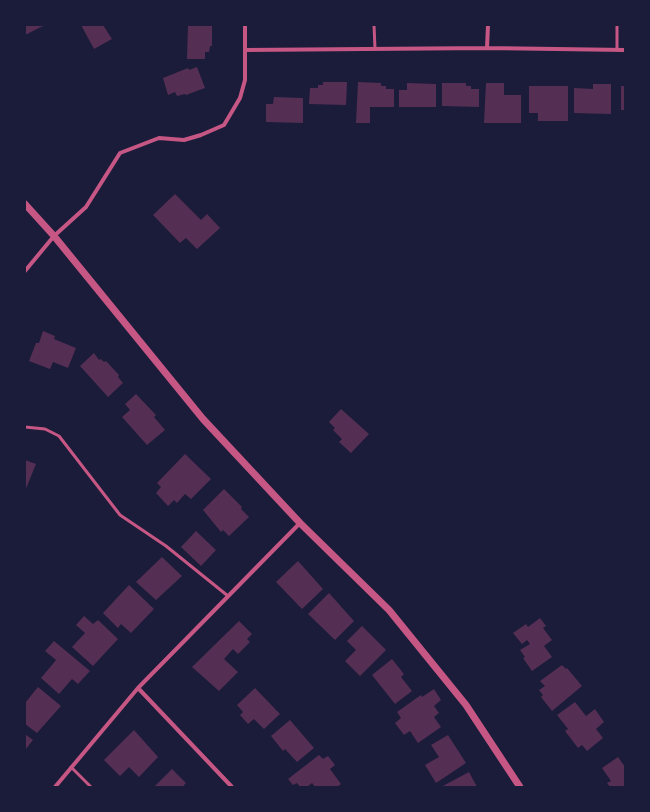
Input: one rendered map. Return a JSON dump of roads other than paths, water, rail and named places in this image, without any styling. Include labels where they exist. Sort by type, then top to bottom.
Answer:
[{"type":"street","points":[[25,271],[54,236],[86,208],[120,153],[159,138],[184,140],[196,137],[224,125],[240,98],[245,80],[245,25]]},
{"type":"street","points":[[487,48],[488,25]]},
{"type":"street","points":[[245,50],[487,48],[625,50]]},
{"type":"street","points":[[25,204],[54,236],[203,419],[300,523],[389,610],[466,705],[520,787]]},
{"type":"street","points":[[55,787],[138,688],[300,523]]},
{"type":"street","points":[[138,688],[232,787]]},
{"type":"lane","points":[[374,25],[375,49]]},
{"type":"lane","points":[[616,50],[617,25]]},
{"type":"lane","points":[[25,428],[45,429],[59,436],[120,515],[166,546],[228,596]]},
{"type":"lane","points":[[72,767],[91,787]]}]
